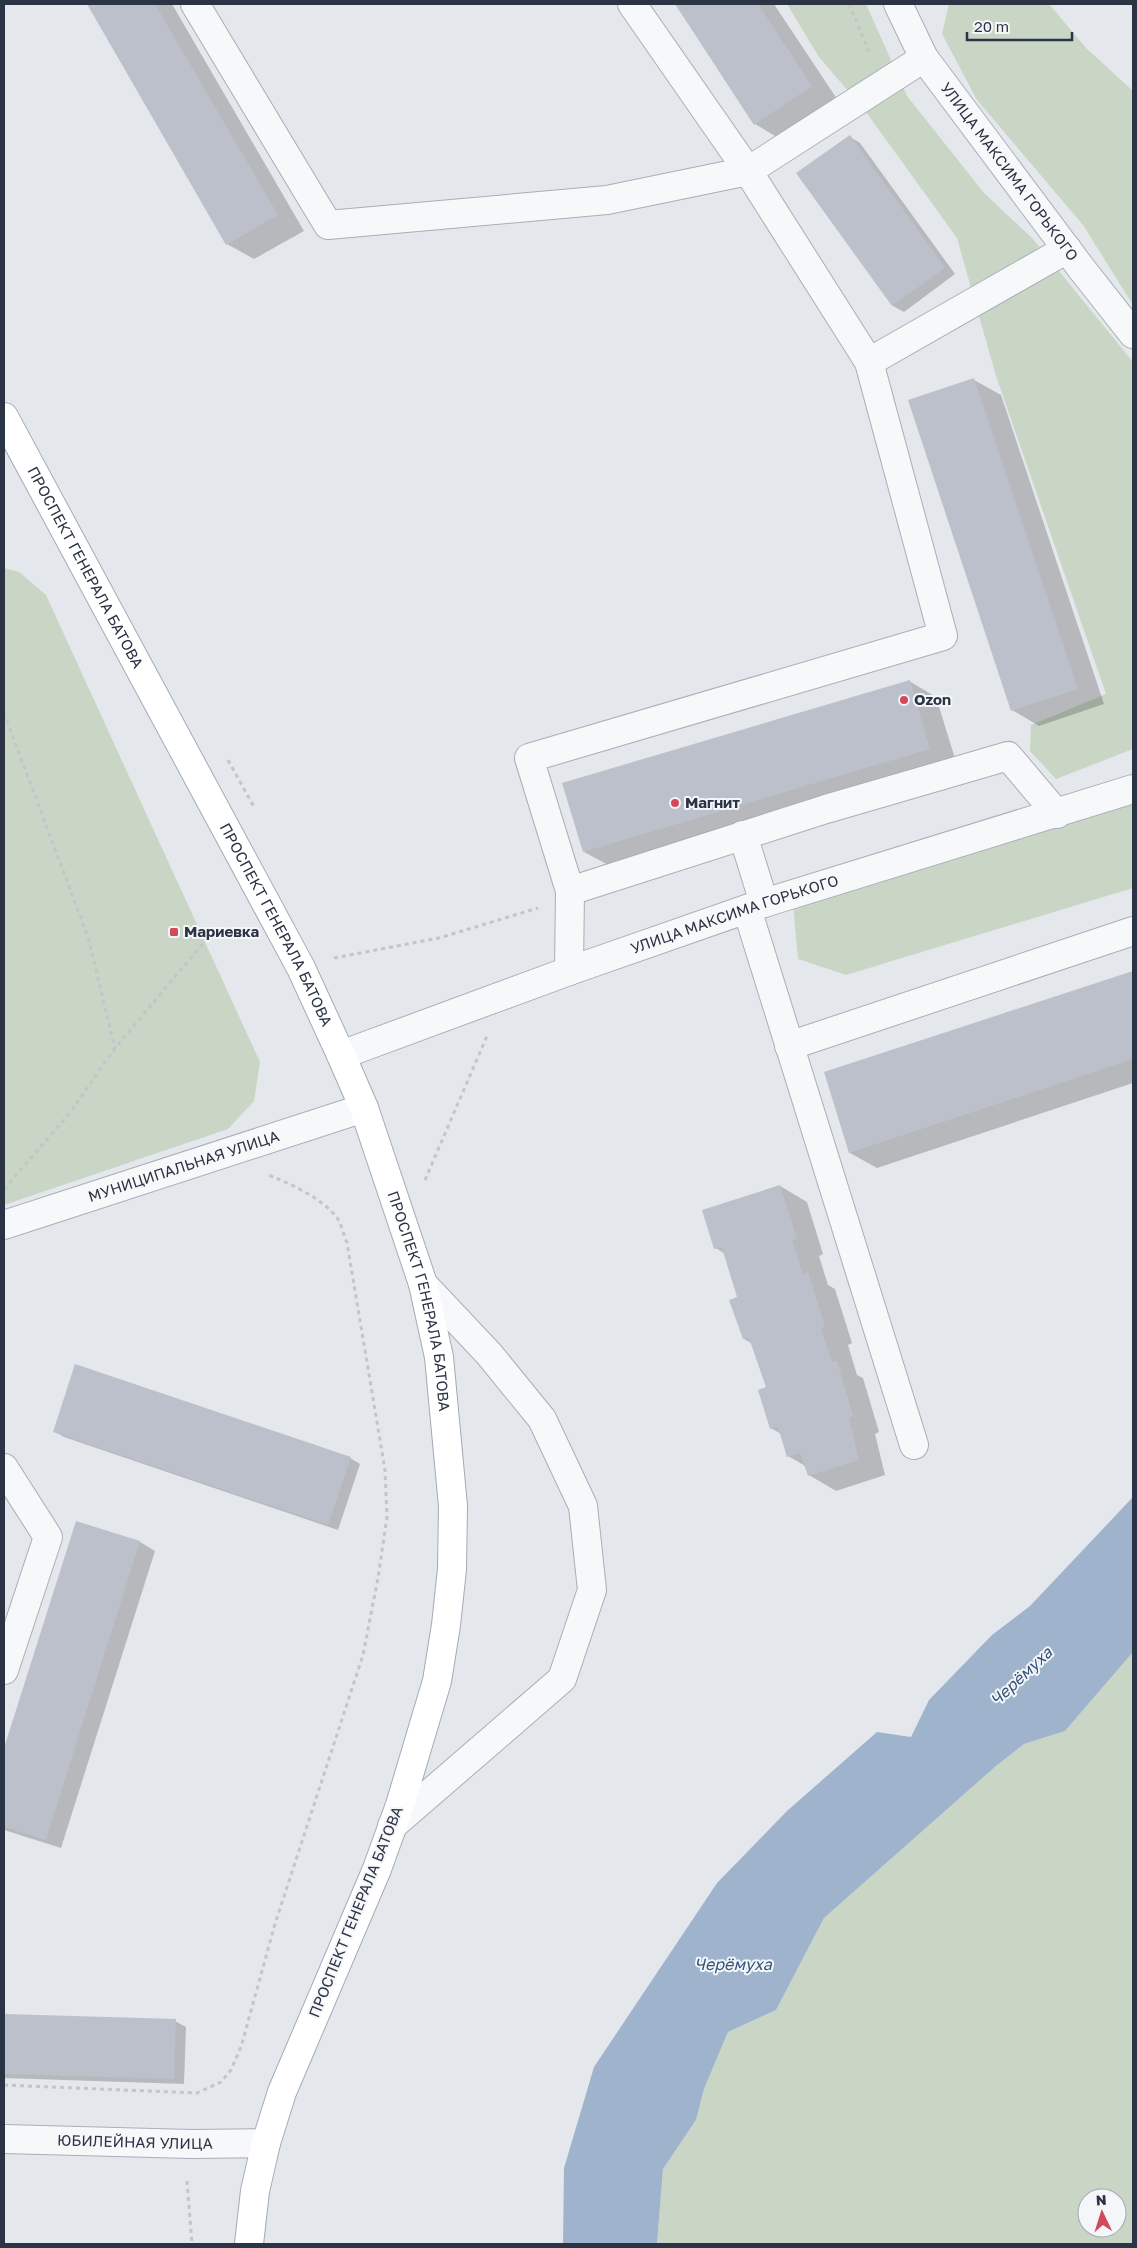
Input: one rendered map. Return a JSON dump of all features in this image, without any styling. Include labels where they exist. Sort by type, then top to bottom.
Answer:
[{"type":"main road","name":"ПРОСПЕКТ ГЕНЕРАЛА БАТОВА","points":[[4,417],[301,968],[364,1108],[423,1284],[438,1356],[453,1506],[452,1569],[437,1681],[377,1870],[282,2092],[266,2143],[255,2191],[248,2244]]},
{"type":"street","points":[[195,4],[328,225],[607,200],[748,171],[924,58]]},
{"type":"street","points":[[569,971],[570,895],[529,758],[943,636],[869,362],[748,171],[632,4]]},
{"type":"street","name":"УЛИЦА МАКСИМА ГОРЬКОГО","points":[[898,4],[924,58],[1133,334]]},
{"type":"street","points":[[869,362],[1067,249]]},
{"type":"street","points":[[570,895],[743,835],[1008,756],[1057,814]]},
{"type":"street","name":"УЛИЦА МАКСИМА ГОРЬКОГО","points":[[341,1055],[505,994],[755,906],[1133,789]]},
{"type":"street","points":[[743,835],[755,906],[789,1046],[914,1445]]},
{"type":"street","points":[[789,1046],[1133,931]]},
{"type":"street","name":"МУНИЦИПАЛЬНАЯ УЛИЦА","points":[[4,1225],[364,1108]]},
{"type":"street","points":[[392,1826],[562,1679],[592,1590],[583,1506],[542,1419],[489,1354],[423,1284]]},
{"type":"street","points":[[4,1670],[48,1537],[6,1480]]},
{"type":"street","name":"ЮБИЛЕЙНАЯ УЛИЦА","points":[[4,2139],[191,2144],[266,2143]]},
{"type":"path","points":[[849,4],[883,84]]},
{"type":"path","points":[[4,713],[88,937],[115,1048]]},
{"type":"path","points":[[227,757],[255,810]]},
{"type":"path","points":[[330,952],[335,960],[439,938],[570,895]]},
{"type":"path","points":[[4,1189],[70,1114],[115,1048],[212,933]]},
{"type":"path","points":[[425,1180],[505,994]]},
{"type":"path","points":[[4,2086],[197,2093],[221,2082],[231,2070],[241,2047],[275,1924],[363,1655],[378,1578],[387,1516],[384,1470],[347,1243],[338,1220],[325,1206],[284,1181],[265,1173]]},
{"type":"path","points":[[187,2181],[192,2244]]},
{"type":"green space","points":[[787,4],[866,4],[907,96],[984,193],[1032,238],[1133,362],[1133,749],[1056,779],[1030,751],[1031,725],[1106,694],[996,376],[957,238],[866,112],[819,57]]},
{"type":"green space","points":[[949,4],[1049,4],[1086,48],[1133,91],[1133,305],[1083,225],[977,100],[942,34]]},
{"type":"green space","points":[[4,568],[19,572],[46,595],[260,1062],[254,1101],[228,1129],[4,1205]]},
{"type":"green space","points":[[1133,800],[1133,888],[846,975],[798,959],[793,904]]},
{"type":"green space","points":[[1133,1652],[1133,2244],[657,2244],[663,2169],[696,2120],[704,2089],[728,2032],[776,2010],[824,1918],[996,1766],[1024,1744],[1065,1731]]},
{"type":"water","name":"Черёмуха","points":[[1133,1497],[1133,1652],[1065,1731],[1024,1744],[996,1766],[824,1918],[776,2010],[728,2032],[704,2089],[696,2120],[663,2169],[657,2244],[563,2244],[564,2168],[594,2067],[717,1883],[787,1811],[877,1732],[911,1737],[929,1700],[992,1635],[1030,1606]]},
{"type":"building","points":[[87,4],[155,4],[278,215],[226,245]]},
{"type":"building","points":[[675,4],[758,4],[812,86],[754,125]]},
{"type":"building","points":[[850,135],[945,268],[892,306],[796,173]]},
{"type":"building","points":[[974,378],[1078,689],[1011,711],[908,400]]},
{"type":"building","points":[[910,680],[930,749],[583,852],[562,783]]},
{"type":"building","points":[[1133,971],[1133,1059],[849,1153],[824,1072]]},
{"type":"building","points":[[780,1185],[797,1239],[792,1240],[803,1274],[808,1272],[825,1327],[821,1329],[832,1362],[837,1361],[853,1416],[849,1418],[859,1460],[808,1476],[800,1453],[787,1457],[778,1427],[770,1429],[758,1390],[766,1387],[749,1338],[743,1339],[729,1300],[737,1297],[722,1248],[714,1249],[702,1210]]},
{"type":"building","points":[[75,1364],[351,1457],[328,1525],[53,1432]]},
{"type":"building","points":[[76,1521],[140,1541],[46,1840],[4,1827],[4,1748]]},
{"type":"building","points":[[4,2014],[176,2019],[174,2079],[4,2074]]},
{"type":"place","name":"Ozon","points":[[904,700]]},
{"type":"place","name":"Магнит","points":[[675,803]]},
{"type":"place","name":"Мариевка","points":[[174,932]]}]
